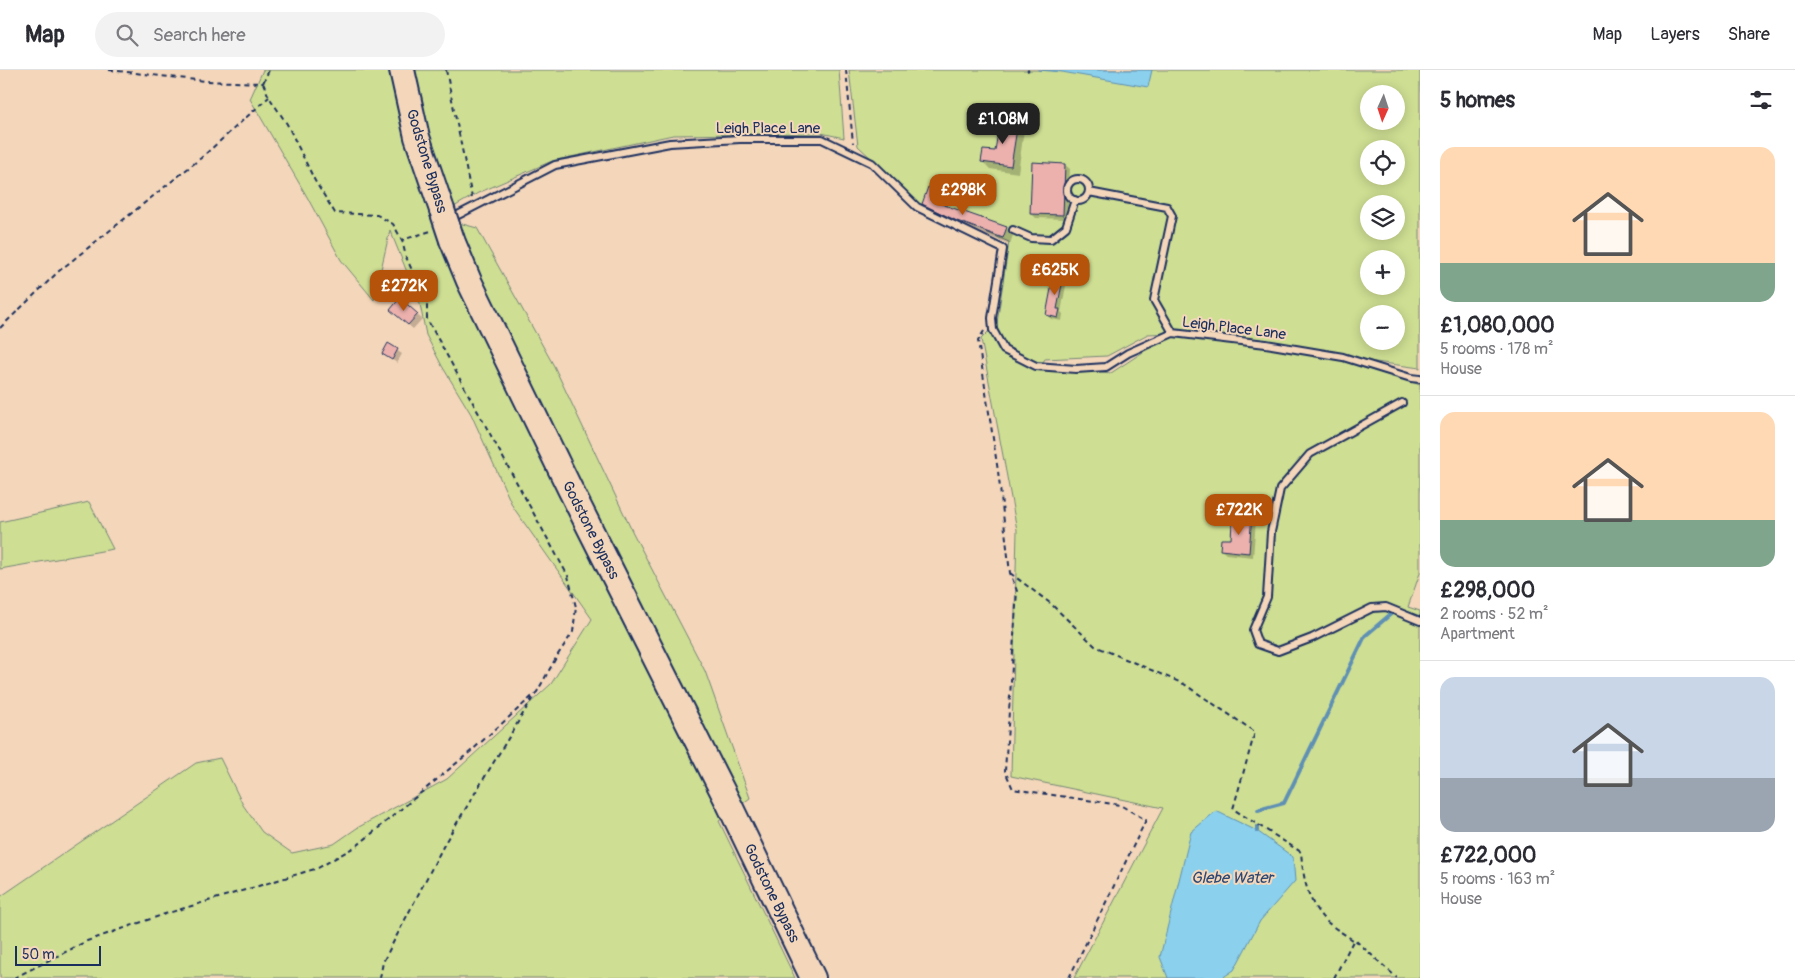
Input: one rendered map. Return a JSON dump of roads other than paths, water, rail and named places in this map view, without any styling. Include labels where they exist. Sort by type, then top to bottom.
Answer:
[{"type":"highway","name":"Godstone Bypass","points":[[402,70],[417,137],[446,224],[469,281],[566,481],[729,804],[813,978]]},
{"type":"lane","name":"Leigh Place Lane","points":[[446,224],[556,165],[670,142],[740,138],[822,139],[872,163],[917,207],[1003,249],[992,318],[993,330],[1004,350],[1036,366],[1076,369],[1106,367],[1128,353],[1173,333],[1266,344],[1343,357],[1411,378],[1420,379]]},
{"type":"lane","points":[[1078,178],[1089,185],[1089,192],[1084,199],[1075,200],[1069,196],[1067,189],[1070,182],[1078,178]]},
{"type":"lane","points":[[1089,192],[1167,207],[1172,216],[1154,300],[1173,333]]},
{"type":"lane","points":[[1012,230],[1031,238],[1051,239],[1066,227],[1075,200]]},
{"type":"lane","points":[[1402,403],[1310,454],[1280,488],[1271,532],[1268,596],[1253,630],[1258,644],[1278,652],[1312,638],[1372,608],[1386,607],[1420,621]]},
{"type":"water","points":[[1038,70],[1152,70],[1148,87],[1062,72]]},
{"type":"water","name":"Glebe Water","points":[[1216,811],[1257,831],[1293,857],[1295,881],[1260,921],[1234,970],[1222,978],[1168,978],[1160,957],[1191,832]]},
{"type":"waterway","points":[[1258,810],[1284,803],[1365,636],[1392,613]]}]
